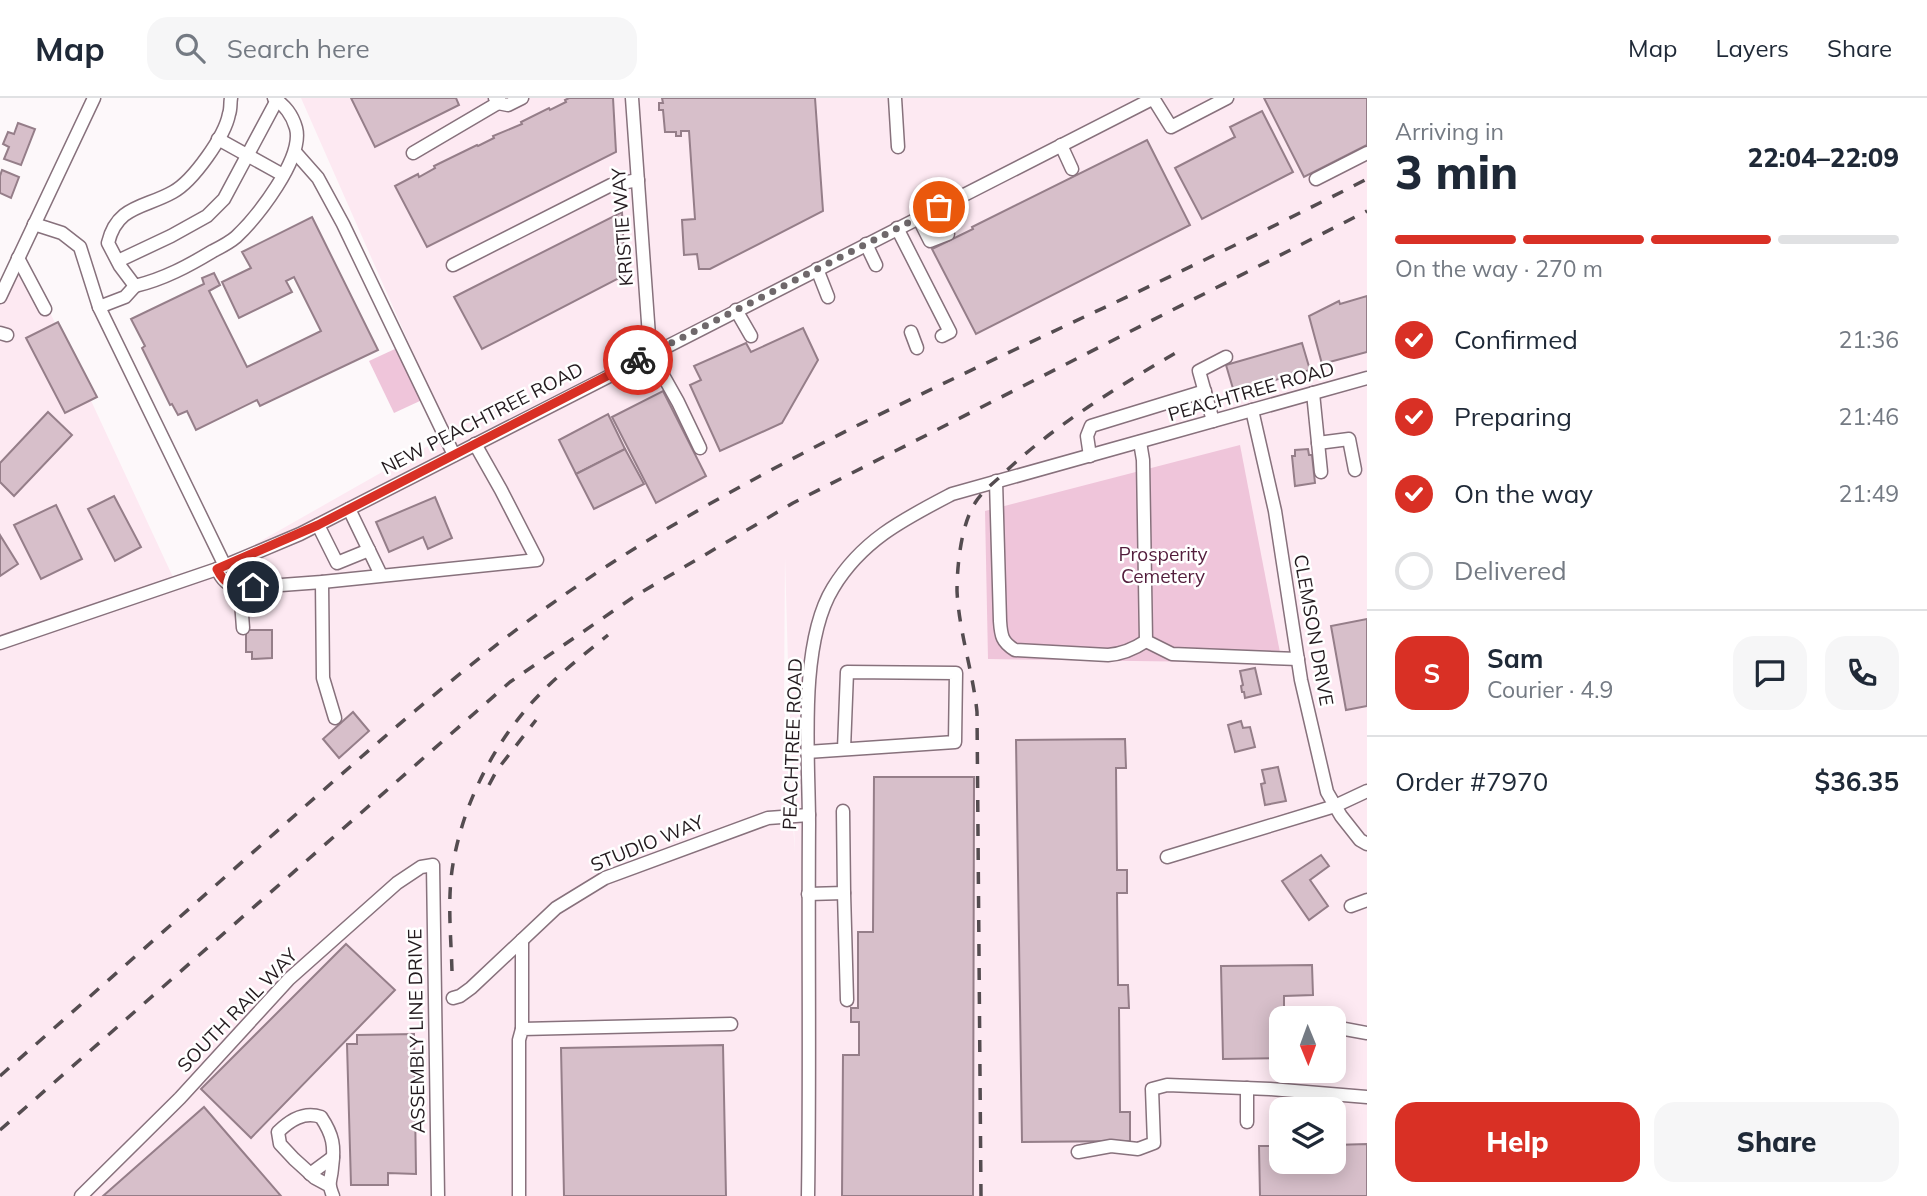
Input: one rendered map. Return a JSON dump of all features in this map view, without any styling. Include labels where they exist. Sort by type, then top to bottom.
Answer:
[{"type":"street","points":[[0,297],[94,98]]},
{"type":"street","points":[[135,286],[108,243],[112,229],[122,216],[174,192],[198,170],[229,116],[231,98]]},
{"type":"street","points":[[413,153],[498,100],[508,105],[522,98]]},
{"type":"street","name":"KRISTIE WAY","points":[[632,98],[649,336],[654,352],[701,448]]},
{"type":"street","points":[[895,98],[898,147]]},
{"type":"street","points":[[1154,98],[1171,127],[1227,98]]},
{"type":"street","name":"NEW PEACHTREE ROAD","points":[[0,643],[221,568],[318,525],[1154,98]]},
{"type":"street","points":[[99,307],[125,297],[135,286],[184,269],[234,238],[269,201],[295,152],[297,130],[288,109],[275,99],[223,199],[207,216],[118,261]]},
{"type":"street","points":[[218,139],[283,175]]},
{"type":"street","points":[[1061,145],[1072,169]]},
{"type":"street","points":[[295,152],[318,178],[343,224],[454,455]]},
{"type":"street","points":[[1316,179],[1367,153]]},
{"type":"street","points":[[453,265],[611,185],[638,180]]},
{"type":"street","points":[[918,217],[930,241],[948,234]]},
{"type":"street","points":[[34,224],[62,233],[80,247],[99,307],[221,568],[221,578],[231,586],[240,588],[322,582],[537,560],[475,444]]},
{"type":"street","points":[[897,228],[946,334]]},
{"type":"street","points":[[866,244],[876,265]]},
{"type":"street","points":[[18,258],[45,309]]},
{"type":"street","points":[[817,269],[828,297]]},
{"type":"street","points":[[736,310],[751,336]]},
{"type":"street","points":[[911,332],[917,348]]},
{"type":"street","points":[[1213,421],[1199,371],[1226,357]]},
{"type":"street","name":"PEACHTREE ROAD","points":[[808,1196],[807,752],[810,675],[818,626],[832,590],[847,568],[873,541],[905,518],[952,494],[1367,378]]},
{"type":"street","points":[[1090,456],[1087,436],[1091,426],[1205,391]]},
{"type":"street","points":[[1313,393],[1321,472]]},
{"type":"street","name":"CLEMSON DRIVE","points":[[1252,410],[1275,511],[1298,659],[1327,792],[1360,840],[1367,844]]},
{"type":"street","points":[[1318,443],[1349,439],[1355,470]]},
{"type":"street","points":[[1140,442],[1143,460],[1146,641]]},
{"type":"street","points":[[996,481],[1000,621],[1001,635],[1006,645],[1015,650],[1108,655],[1126,652],[1146,641]]},
{"type":"street","points":[[348,509],[380,575]]},
{"type":"street","points":[[318,525],[337,563],[369,550]]},
{"type":"street","points":[[322,582],[323,678],[335,718]]},
{"type":"street","points":[[240,588],[243,628]]},
{"type":"street","points":[[1146,641],[1172,654],[1298,659]]},
{"type":"street","points":[[807,752],[956,742],[956,673],[847,673],[844,749]]},
{"type":"street","points":[[1167,857],[1335,806],[1367,791]]},
{"type":"street","points":[[843,811],[847,1000]]},
{"type":"street","name":"STUDIO WAY","points":[[453,998],[471,988],[556,908],[605,878],[768,818],[809,815]]},
{"type":"street","name":"SOUTH RAIL WAY","points":[[81,1196],[180,1098],[289,979],[397,883],[421,867],[433,865]]},
{"type":"street","name":"ASSEMBLY LINE DRIVE","points":[[433,865],[438,1196]]},
{"type":"street","points":[[808,894],[844,893]]},
{"type":"street","points":[[1351,906],[1367,900]]},
{"type":"street","points":[[519,1196],[522,940]]},
{"type":"street","points":[[522,1028],[731,1024]]},
{"type":"street","points":[[1346,1029],[1367,1033]]},
{"type":"street","points":[[1078,1152],[1111,1146],[1138,1149],[1154,1143],[1152,1089],[1167,1085],[1367,1097]]},
{"type":"street","points":[[1247,1088],[1247,1122]]},
{"type":"street","points":[[312,1113],[321,1116],[331,1133],[331,1191],[280,1144],[278,1132],[290,1120],[312,1113]]},
{"type":"street","points":[[310,1174],[333,1157]]},
{"type":"shaded area","points":[[301,98],[1367,98],[1367,1196],[0,1196],[0,298],[22,252],[178,588],[449,434]],"holes":[[[785,557],[795,852],[784,701]]]},
{"type":"green space","points":[[397,348],[422,400],[394,413],[369,361]]},
{"type":"green space","name":"Prosperity Cemetery","points":[[1240,445],[1282,663],[988,659],[985,511]]},
{"type":"building","points":[[351,98],[456,98],[459,105],[375,147]]},
{"type":"building","points":[[569,98],[613,98],[616,152],[427,247],[395,186],[418,174],[419,177],[435,168],[434,166],[566,102]]},
{"type":"building","points":[[662,98],[815,98],[823,211],[710,269],[699,269],[697,254],[684,255],[682,220],[695,219],[689,131],[681,131],[681,136],[676,136],[676,132],[665,132],[663,110],[659,110],[659,103],[663,103]]},
{"type":"building","points":[[1264,98],[1367,98],[1367,145],[1304,177]]},
{"type":"building","points":[[1262,111],[1293,172],[1202,219],[1175,168],[1235,137],[1230,127]]},
{"type":"building","points":[[18,123],[35,129],[21,165],[4,159],[9,147],[3,144],[8,132],[14,134]]},
{"type":"building","points":[[1147,140],[1190,225],[976,334],[932,249]]},
{"type":"building","points":[[2,170],[19,177],[11,198],[0,193]]},
{"type":"building","points":[[622,212],[625,275],[482,349],[454,297]]},
{"type":"building","points":[[312,217],[378,350],[260,406],[257,400],[196,430],[187,411],[178,415],[172,404],[170,405],[131,319],[204,284],[202,278],[214,273],[220,285],[209,291],[247,367],[321,331],[294,277],[286,281],[292,292],[239,318],[222,282],[251,268],[242,252]]},
{"type":"building","points":[[1367,296],[1367,352],[1322,364],[1309,316],[1339,301],[1340,304]]},
{"type":"building","points":[[58,322],[97,397],[65,413],[26,338]]},
{"type":"building","points":[[803,328],[818,360],[782,423],[720,451],[690,385],[701,380],[694,366],[746,343],[751,352]]},
{"type":"building","points":[[1302,343],[1310,370],[1234,392],[1226,365]]},
{"type":"building","points":[[663,391],[706,476],[656,503],[612,417]]},
{"type":"building","points":[[48,412],[72,435],[14,496],[0,482],[0,463]]},
{"type":"building","points":[[608,414],[625,449],[576,474],[559,440]]},
{"type":"building","points":[[625,449],[644,484],[594,509],[576,474]]},
{"type":"building","points":[[1308,449],[1309,455],[1312,455],[1315,483],[1295,486],[1292,456],[1295,456],[1295,450]]},
{"type":"building","points":[[114,496],[141,547],[115,561],[88,509]]},
{"type":"building","points":[[435,497],[452,538],[428,549],[423,537],[389,552],[376,522]]},
{"type":"building","points":[[56,505],[82,559],[41,579],[14,525]]},
{"type":"building","points":[[0,535],[18,564],[0,576]]},
{"type":"building","points":[[1367,619],[1367,706],[1346,710],[1331,626]]},
{"type":"building","points":[[246,630],[272,630],[272,658],[252,659],[252,652],[246,652]]},
{"type":"building","points":[[1255,668],[1261,694],[1245,698],[1240,671]]},
{"type":"building","points":[[353,712],[369,731],[339,758],[323,739]]},
{"type":"building","points":[[1241,721],[1243,728],[1250,727],[1255,747],[1235,752],[1228,725]]},
{"type":"building","points":[[1125,739],[1126,768],[1116,768],[1117,870],[1127,870],[1127,893],[1117,893],[1118,985],[1128,985],[1129,1008],[1119,1008],[1120,1112],[1130,1112],[1130,1141],[1022,1142],[1016,740]]},
{"type":"building","points":[[1278,767],[1286,801],[1265,805],[1261,784],[1265,783],[1262,770]]},
{"type":"building","points":[[874,777],[974,777],[973,1196],[842,1196],[843,1055],[859,1055],[859,1022],[851,1022],[851,1008],[858,1008],[858,932],[873,932]]},
{"type":"building","points":[[1321,855],[1329,866],[1310,880],[1328,906],[1309,920],[1282,881]]},
{"type":"building","points":[[346,944],[395,990],[251,1138],[201,1089]]},
{"type":"building","points":[[1312,965],[1313,995],[1284,996],[1284,1006],[1269,1006],[1269,1058],[1223,1059],[1221,966]]},
{"type":"building","points":[[414,1034],[416,1174],[388,1173],[388,1185],[351,1185],[347,1044],[357,1044],[357,1035]]},
{"type":"building","points":[[723,1045],[726,1196],[564,1196],[561,1048]]},
{"type":"building","points":[[204,1107],[281,1196],[103,1196]]},
{"type":"building","points":[[1367,1144],[1367,1196],[1260,1196],[1259,1146],[1269,1146],[1269,1174],[1346,1174],[1346,1145]]},
{"type":"railway","points":[[0,1076],[400,724],[518,628],[601,570],[718,499],[838,435],[1191,267],[1367,179]]},
{"type":"railway","points":[[0,1130],[510,682],[635,596],[793,503],[1367,211]]},
{"type":"railway","points":[[981,1196],[977,712],[957,591],[963,534],[977,499],[1041,441],[1086,408],[1179,351]]},
{"type":"railway","points":[[452,971],[451,877],[464,821],[480,780],[502,742],[528,707],[556,678],[608,635]]},
{"type":"railway","points":[[489,785],[497,770],[536,720]]},
{"type":"way so far","points":[[638,360],[939,207]]},
{"type":"route","points":[[253,587],[231,586],[221,578],[217,569],[318,525],[638,360]]}]
